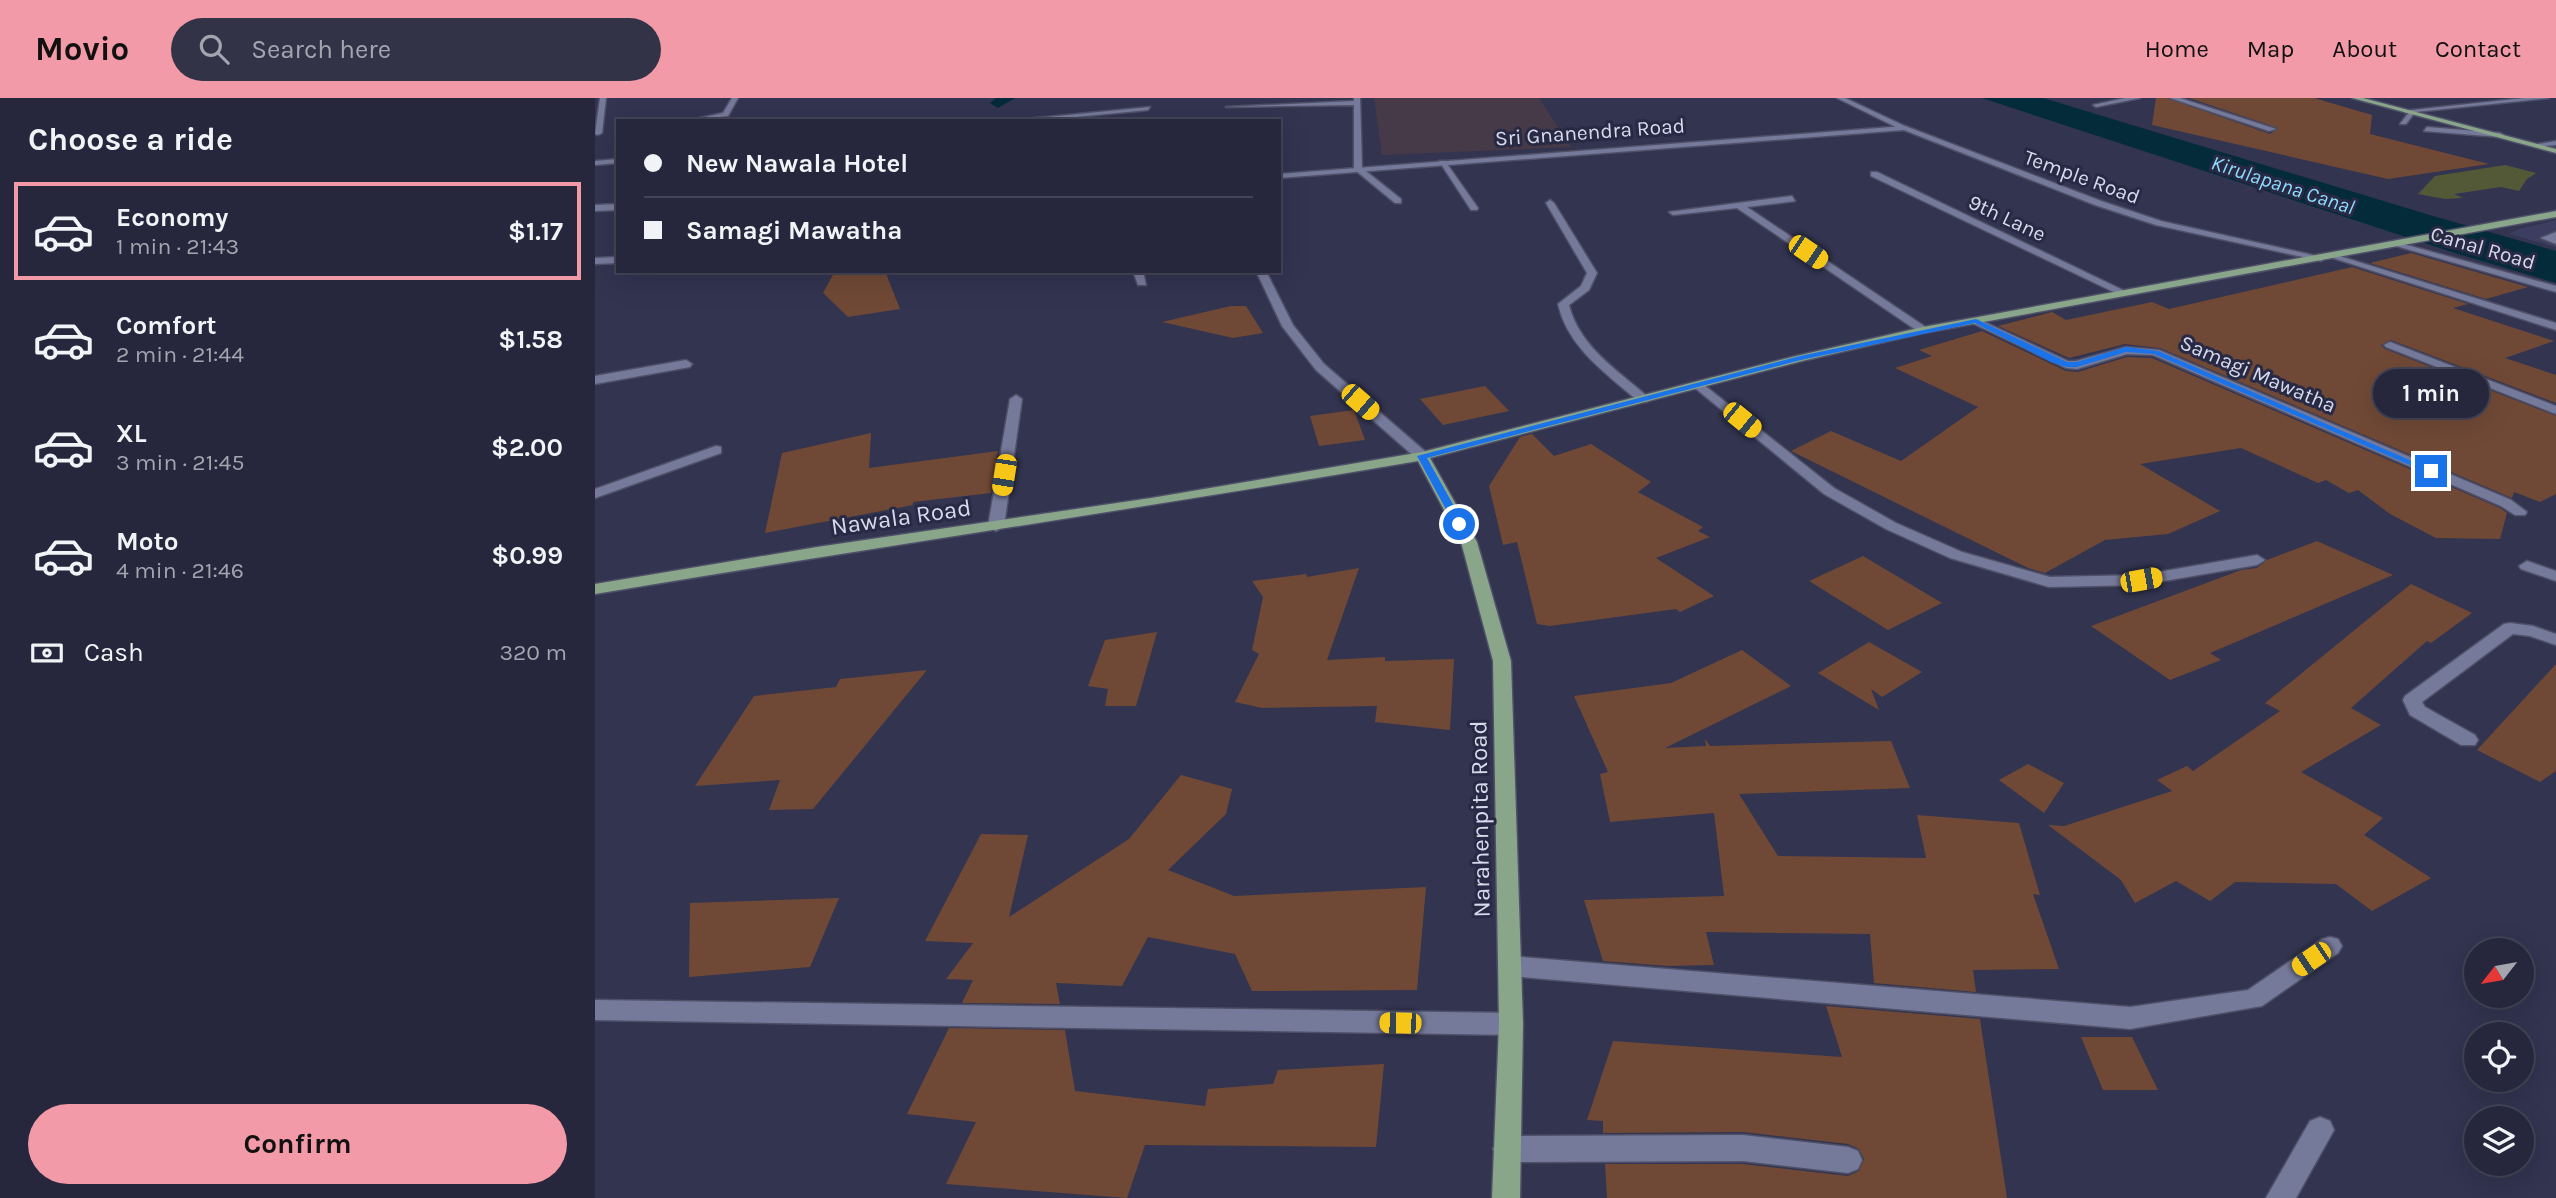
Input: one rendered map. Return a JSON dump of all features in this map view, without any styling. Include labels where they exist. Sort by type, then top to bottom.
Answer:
[{"type":"main road","points":[[2355,98],[2556,151]]},
{"type":"main road","name":"Nawala Road","points":[[598,585],[996,526],[1422,456],[1800,358],[1923,330],[2556,214]]},
{"type":"main road","name":"Narahenpita Road","points":[[1422,456],[1469,542],[1502,661],[1511,1024],[1506,1198]]},
{"type":"street","points":[[603,98],[597,133],[608,132]]},
{"type":"street","points":[[701,119],[726,115],[735,98]]},
{"type":"street","points":[[1149,98],[1148,108],[1152,119]]},
{"type":"street","name":"Temple Road","points":[[1840,98],[1905,128],[2098,203],[2159,223],[2321,258]]},
{"type":"street","points":[[2096,105],[2137,98]]},
{"type":"street","points":[[2173,98],[2272,129]]},
{"type":"street","points":[[2403,122],[2409,111],[2546,98]]},
{"type":"street","points":[[1229,107],[1357,100],[1359,169],[1398,201]]},
{"type":"street","points":[[1031,119],[1148,108]]},
{"type":"street","name":"Sri Gnanendra Road","points":[[1281,176],[1905,128]]},
{"type":"street","points":[[2427,129],[2500,135]]},
{"type":"street","points":[[2536,145],[2556,143]]},
{"type":"street","points":[[595,163],[616,161]]},
{"type":"street","points":[[1442,163],[1474,208]]},
{"type":"street","name":"9th Lane","points":[[1874,174],[2125,293]]},
{"type":"street","points":[[1673,212],[1793,199]]},
{"type":"street","points":[[1551,203],[1592,273],[1584,288],[1563,304],[1564,316],[1582,344],[1643,399]]},
{"type":"street","points":[[1739,205],[1923,330]]},
{"type":"street","points":[[595,208],[616,207]]},
{"type":"street","points":[[2556,235],[2546,238],[2556,242]]},
{"type":"street","name":"Canal Road","points":[[2400,244],[2556,289]]},
{"type":"street","points":[[2336,256],[2556,327]]},
{"type":"street","points":[[595,261],[616,260]]},
{"type":"street","points":[[1139,273],[1142,283]]},
{"type":"street","points":[[1262,273],[1288,326],[1320,367],[1422,456]]},
{"type":"street","name":"Samagi Mawatha","points":[[1976,321],[2054,361],[2066,364],[2077,365],[2126,350],[2155,352],[2506,503],[2520,512]]},
{"type":"street","points":[[2390,345],[2554,408]]},
{"type":"street","points":[[595,380],[686,364]]},
{"type":"street","points":[[1699,385],[1829,491],[1891,526],[1956,555],[2049,582],[2141,580],[2257,560]]},
{"type":"street","points":[[996,526],[1016,398]]},
{"type":"street","points":[[595,494],[716,450]]},
{"type":"street","points":[[2527,566],[2556,576]]},
{"type":"street","points":[[2467,740],[2417,711],[2412,700],[2510,628],[2533,631],[2556,640]]},
{"type":"street","points":[[1510,966],[2130,1018],[2253,999],[2330,946]]},
{"type":"street","points":[[595,1010],[1511,1024]]},
{"type":"street","points":[[2280,1198],[2320,1130]]},
{"type":"street","points":[[1507,1149],[1742,1148],[1849,1160]]},
{"type":"shaded area","points":[[1374,98],[1539,98],[1571,147],[1382,155]]},
{"type":"shaded area","points":[[2556,220],[2556,247],[2509,234],[2519,229]]},
{"type":"green space","points":[[2505,165],[2536,173],[2527,179],[2519,191],[2501,187],[2454,194],[2463,198],[2445,199],[2418,194],[2435,176]]},
{"type":"water","name":"Kirulapana Canal","points":[[1982,98],[2043,98],[2556,251],[2556,283],[2458,254]]},
{"type":"building","points":[[2156,98],[2167,98],[2270,134],[2278,128],[2189,98],[2314,98],[2372,115],[2370,134],[2489,164],[2388,179],[2152,125]]},
{"type":"building","points":[[2411,253],[2528,287],[2486,299],[2370,263]]},
{"type":"building","points":[[2352,267],[2468,304],[2453,308],[2554,341],[2505,358],[2556,375],[2556,403],[2391,340],[2381,345],[2385,349],[2556,416],[2556,494],[2540,502],[2514,492],[2512,498],[2160,348],[2125,344],[2069,358],[1998,326],[2052,312],[2066,320],[2152,302],[2169,309]]},
{"type":"building","points":[[834,273],[886,273],[900,309],[848,317],[823,293]]},
{"type":"building","points":[[1231,306],[1246,306],[1263,333],[1233,338],[1162,322]]},
{"type":"building","points":[[1982,331],[2066,371],[2078,372],[2127,357],[2152,358],[2500,508],[2507,513],[2500,539],[2436,538],[2390,514],[2358,490],[2349,493],[2326,480],[2318,483],[2241,448],[2140,464],[2220,511],[2168,534],[2105,540],[2045,573],[2028,568],[1791,451],[1831,431],[1901,461],[1978,407],[1895,368],[1932,356],[1919,350]]},
{"type":"building","points":[[1485,386],[1509,411],[1443,425],[1420,399]]},
{"type":"building","points":[[1354,410],[1365,440],[1319,446],[1310,416]]},
{"type":"building","points":[[871,433],[869,468],[998,451],[991,493],[913,502],[913,505],[765,533],[782,453]]},
{"type":"building","points":[[1532,434],[1554,456],[1591,444],[1651,482],[1638,492],[1703,527],[1698,531],[1710,537],[1656,558],[1714,596],[1680,612],[1676,609],[1550,626],[1537,624],[1517,542],[1503,545],[1489,486],[1520,437]]},
{"type":"building","points":[[2317,541],[2393,575],[2210,653],[2221,660],[2170,680],[2091,626],[2241,570],[2257,568],[2267,560]]},
{"type":"building","points":[[1863,556],[1942,603],[1888,630],[1809,581]]},
{"type":"building","points":[[1359,568],[1327,660],[1385,657],[1385,661],[1454,659],[1450,730],[1375,722],[1377,706],[1262,708],[1235,702],[1259,654],[1252,650],[1263,597],[1252,581],[1306,574],[1307,577]]},
{"type":"building","points":[[2411,584],[2472,613],[2431,643],[2427,641],[2351,708],[2381,725],[2301,772],[2383,818],[2364,835],[2431,878],[2372,911],[2336,884],[2235,882],[2210,901],[2176,881],[2135,903],[2121,880],[2048,825],[2064,826],[2172,791],[2157,780],[2187,766],[2193,771],[2280,711],[2265,703]]},
{"type":"building","points":[[1157,632],[1136,706],[1105,706],[1108,689],[1088,686],[1105,640]]},
{"type":"building","points":[[1869,642],[1922,672],[1882,697],[1871,689],[1879,710],[1818,673]]},
{"type":"building","points":[[1742,650],[1791,686],[1665,748],[1706,746],[1705,739],[1710,746],[1891,741],[1910,788],[1739,794],[1778,856],[1926,858],[1917,815],[2019,823],[2040,895],[2033,894],[2059,969],[1973,970],[1976,992],[1874,983],[1870,934],[1706,932],[1714,965],[1668,966],[1603,961],[1584,900],[1724,896],[1714,813],[1610,822],[1600,774],[1608,772],[1574,696],[1671,683]]},
{"type":"building","points":[[2556,664],[2556,771],[2540,782],[2477,750]]},
{"type":"building","points":[[927,670],[813,809],[769,810],[780,780],[695,786],[754,696],[836,687],[840,679]]},
{"type":"building","points":[[2028,764],[2064,783],[2044,813],[1999,780]]},
{"type":"building","points":[[1181,775],[1232,789],[1226,814],[1168,870],[1234,896],[1426,887],[1417,990],[1252,991],[1235,954],[1148,937],[1122,986],[1056,983],[1060,1004],[962,1003],[973,980],[946,979],[973,943],[925,941],[981,834],[1028,835],[1009,917],[1129,839]]},
{"type":"building","points":[[839,898],[810,967],[689,977],[690,903]]},
{"type":"building","points":[[1826,1006],[1980,1019],[2007,1198],[1607,1198],[1605,1164],[1743,1164],[1848,1176],[1859,1171],[1864,1159],[1859,1149],[1848,1144],[1743,1132],[1603,1133],[1603,1121],[1587,1120],[1613,1041],[1842,1057]]},
{"type":"building","points":[[949,1028],[1065,1030],[1075,1091],[1205,1106],[1208,1089],[1273,1084],[1278,1070],[1384,1064],[1376,1147],[1145,1145],[1127,1198],[946,1184],[976,1122],[907,1114]]},
{"type":"building","points":[[2081,1037],[2132,1037],[2158,1090],[2103,1090]]},
{"type":"waterway","points":[[998,103],[1007,98]]},
{"type":"route","points":[[1459,524],[1422,456],[1800,358],[1976,321],[2054,361],[2066,364],[2077,365],[2126,350],[2155,352],[2431,471]]}]
